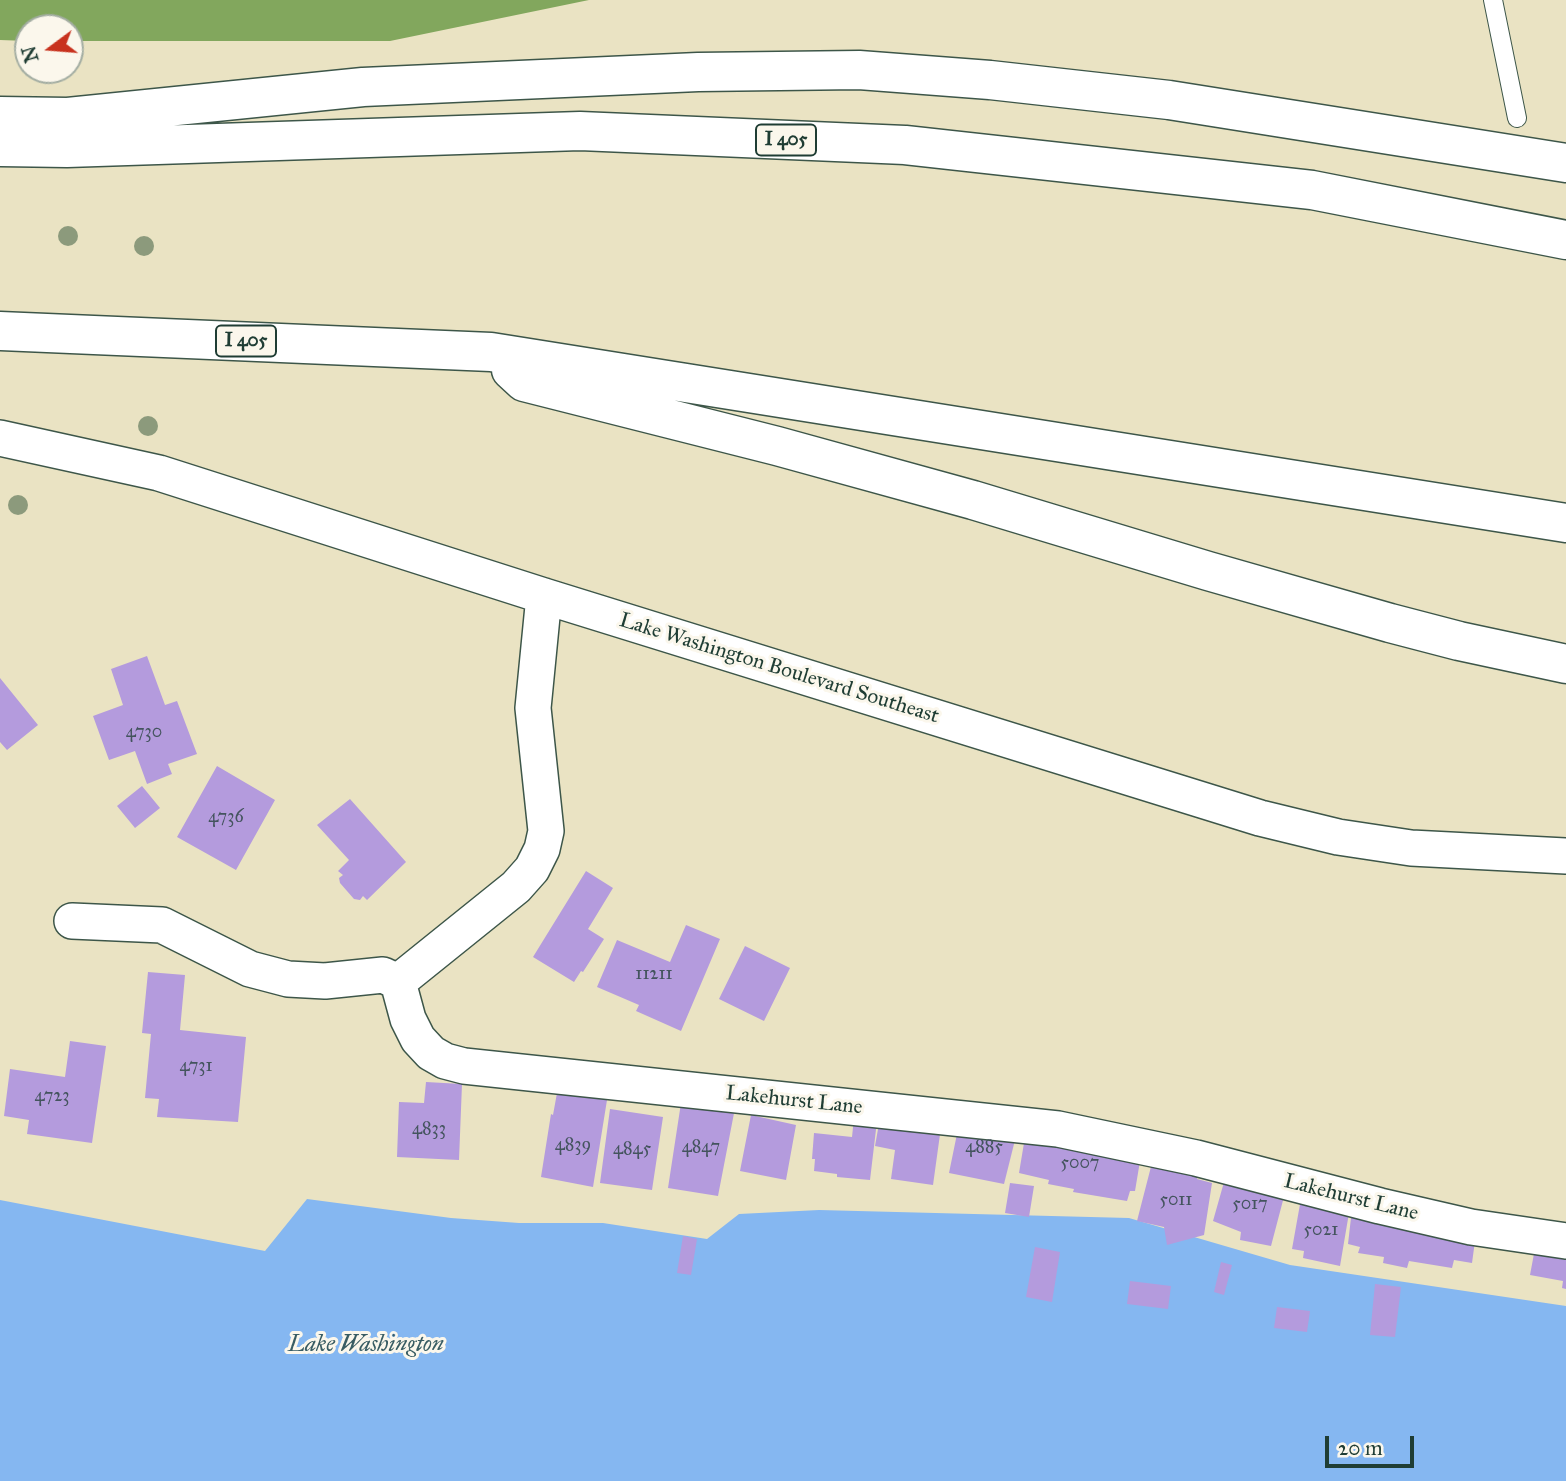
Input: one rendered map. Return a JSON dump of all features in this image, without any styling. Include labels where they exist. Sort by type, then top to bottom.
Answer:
[{"type":"highway","points":[[0,116],[68,117],[363,87],[698,72],[859,70],[990,79],[1169,100],[1566,163]]},
{"type":"highway","name":"I 405","points":[[0,147],[80,147],[580,131],[905,145],[1312,190],[1566,240]]},
{"type":"highway","name":"I 405","points":[[0,331],[491,352],[1566,523]]},
{"type":"highway","points":[[491,352],[524,382],[947,492],[1390,623],[1566,664]]},
{"type":"street","name":"Lake Washington Boulevard Southeast","points":[[0,438],[159,473],[544,596],[1260,818],[1338,837],[1411,848],[1566,856]]},
{"type":"street","points":[[72,921],[162,925],[250,969],[288,979],[325,981],[383,975],[398,982],[516,887],[532,869],[542,849],[546,831],[533,708],[544,596]]},
{"type":"street","name":"Lakehurst Lane","points":[[398,982],[408,1019],[418,1039],[431,1053],[445,1061],[464,1066],[1058,1129],[1196,1158],[1471,1227],[1566,1241]]},
{"type":"lane","points":[[1493,0],[1517,118]]},
{"type":"green space","points":[[0,0],[589,0],[390,41],[84,41],[84,14],[14,14],[14,40],[0,40]]},
{"type":"water","name":"Lake Washington","points":[[307,1199],[451,1218],[519,1223],[603,1223],[707,1239],[739,1214],[819,1210],[1129,1218],[1290,1265],[1566,1306],[1566,1481],[0,1481],[0,1200],[265,1251]]},
{"type":"building","points":[[147,656],[165,705],[177,701],[197,754],[168,764],[172,774],[147,784],[135,751],[109,760],[93,716],[123,705],[111,669]]},
{"type":"building","points":[[0,678],[38,725],[7,750],[0,742]]},
{"type":"building","points":[[217,766],[275,800],[236,870],[177,837]]},
{"type":"building","points":[[142,786],[160,808],[135,828],[117,806]]},
{"type":"building","points":[[350,799],[406,862],[367,900],[363,896],[360,900],[354,899],[340,883],[339,878],[343,875],[338,871],[349,860],[317,825]]},
{"type":"building","points":[[586,871],[613,888],[588,929],[604,939],[574,982],[533,957]]},
{"type":"building","points":[[686,925],[720,939],[681,1031],[636,1011],[639,1005],[597,987],[617,940],[670,962]]},
{"type":"building","points":[[745,946],[790,968],[764,1021],[719,999]]},
{"type":"building","points":[[148,972],[185,975],[180,1030],[246,1037],[238,1122],[157,1117],[159,1099],[145,1098],[151,1034],[142,1033]]},
{"type":"building","points":[[70,1041],[106,1046],[92,1143],[27,1134],[29,1120],[4,1116],[10,1069],[65,1077]]},
{"type":"building","points":[[426,1082],[462,1084],[459,1160],[397,1157],[399,1102],[424,1103]]},
{"type":"building","points":[[571,1092],[607,1100],[593,1187],[541,1177],[557,1093],[571,1095]]},
{"type":"building","points":[[681,1103],[735,1108],[718,1196],[668,1188]]},
{"type":"building","points":[[610,1109],[663,1117],[652,1190],[600,1183]]},
{"type":"building","points":[[751,1115],[796,1125],[786,1180],[740,1171]]},
{"type":"building","points":[[854,1118],[877,1121],[870,1180],[837,1177],[837,1174],[814,1171],[814,1133],[852,1137]]},
{"type":"building","points":[[880,1118],[941,1127],[933,1185],[891,1179],[895,1150],[875,1146]]},
{"type":"building","points":[[958,1129],[1016,1136],[1004,1184],[949,1173]]},
{"type":"building","points":[[1025,1137],[1141,1155],[1135,1191],[1130,1191],[1127,1201],[1073,1192],[1074,1189],[1048,1184],[1049,1180],[1019,1173]]},
{"type":"building","points":[[1154,1155],[1200,1166],[1197,1179],[1212,1183],[1204,1235],[1167,1245],[1164,1227],[1137,1221]]},
{"type":"building","points":[[1226,1175],[1286,1189],[1271,1246],[1240,1240],[1241,1232],[1213,1221]]},
{"type":"building","points":[[1010,1183],[1034,1186],[1029,1217],[1005,1213]]},
{"type":"building","points":[[1302,1193],[1350,1207],[1340,1266],[1303,1258],[1304,1251],[1292,1249]]},
{"type":"building","points":[[1352,1209],[1475,1241],[1472,1263],[1454,1260],[1452,1268],[1409,1261],[1407,1268],[1383,1263],[1384,1257],[1358,1253],[1360,1247],[1348,1244]]},
{"type":"building","points":[[683,1236],[697,1239],[691,1275],[677,1273]]},
{"type":"building","points":[[1536,1243],[1566,1249],[1566,1289],[1562,1288],[1563,1281],[1530,1275]]},
{"type":"building","points":[[1035,1247],[1060,1252],[1052,1302],[1026,1297]]},
{"type":"building","points":[[1221,1262],[1232,1265],[1224,1295],[1214,1292]]},
{"type":"building","points":[[1130,1281],[1171,1286],[1168,1309],[1127,1304]]},
{"type":"building","points":[[1375,1284],[1401,1287],[1395,1337],[1370,1335]]},
{"type":"building","points":[[1277,1307],[1310,1311],[1307,1332],[1274,1328]]}]
